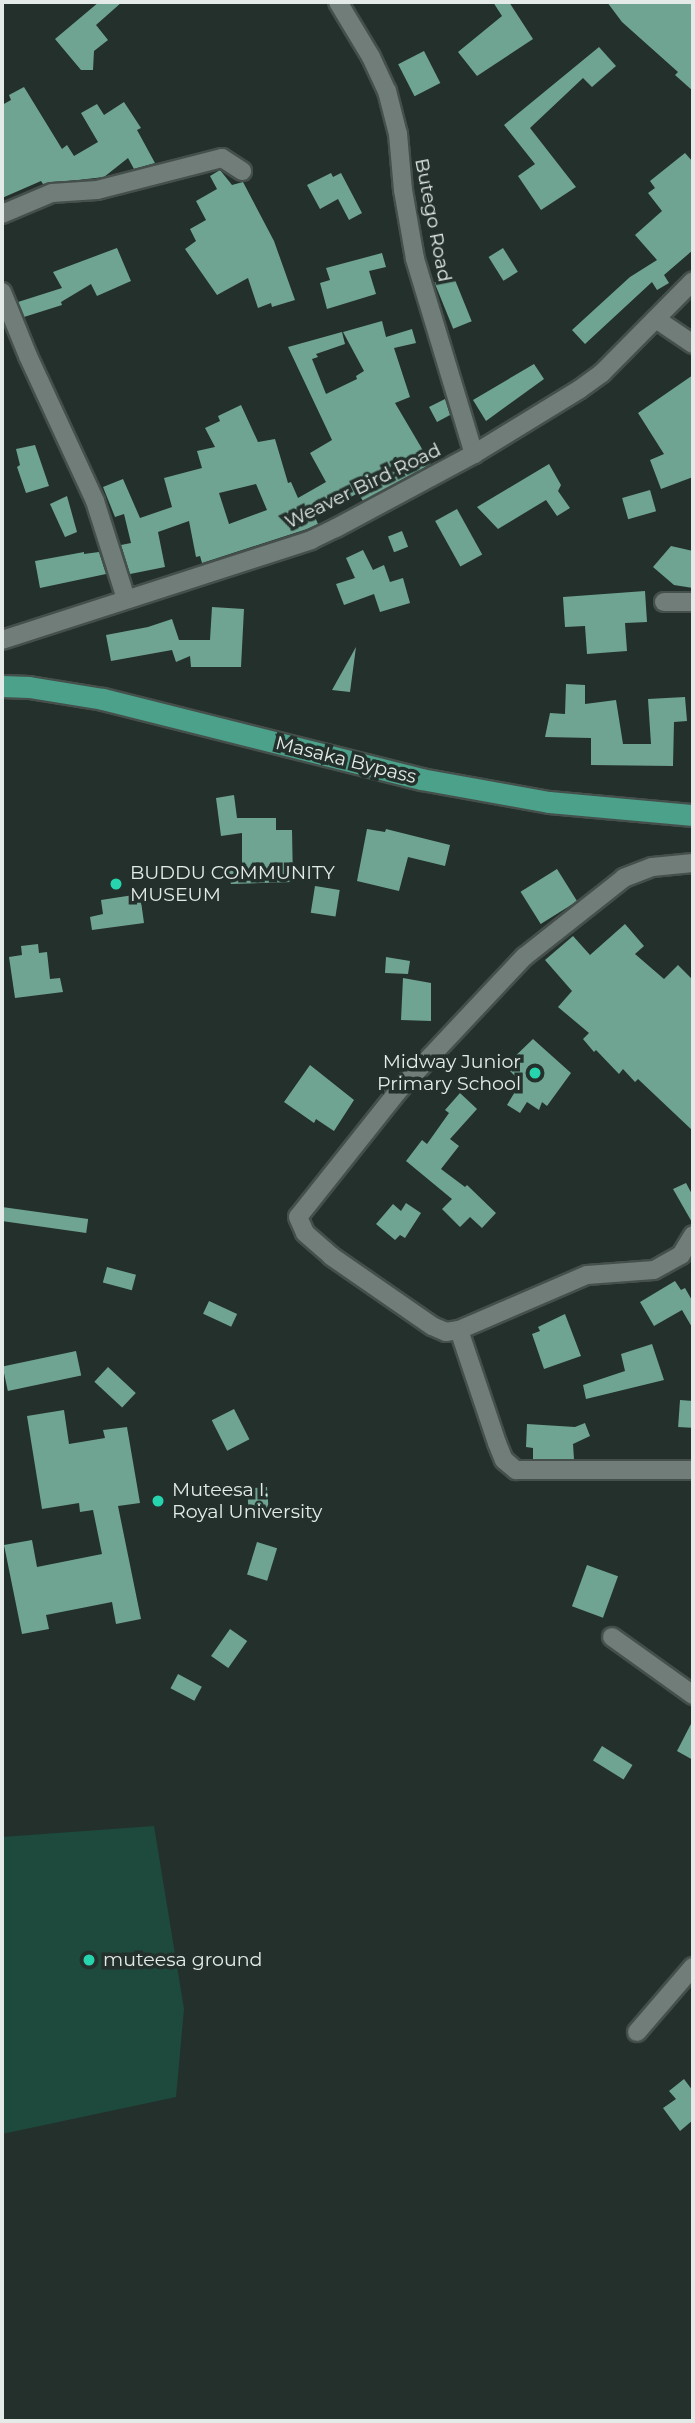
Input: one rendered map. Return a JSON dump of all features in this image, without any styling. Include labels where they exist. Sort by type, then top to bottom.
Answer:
[{"type":"highway","name":"Masaka Bypass","points":[[2,686],[29,687],[103,699],[421,779],[536,800],[693,815]]},
{"type":"street","name":"Butego Road","points":[[338,2],[387,90],[398,134],[402,190],[415,259],[474,454]]},
{"type":"street","points":[[2,214],[52,193],[97,190],[222,158],[242,171]]},
{"type":"street","name":"Weaver Bird Road","points":[[2,640],[311,540],[474,454],[601,373],[693,281]]},
{"type":"street","points":[[2,292],[28,356],[95,501],[126,599]]},
{"type":"street","points":[[656,319],[693,344]]},
{"type":"street","points":[[664,602],[693,602]]},
{"type":"street","points":[[693,863],[652,867],[624,878],[524,957],[399,1090],[298,1217],[305,1233],[331,1256],[432,1326],[446,1332],[459,1330],[587,1275],[654,1270],[681,1255],[693,1235]]},
{"type":"street","points":[[459,1330],[497,1443],[504,1460],[516,1469],[693,1470]]},
{"type":"street","points":[[612,1637],[693,1695]]},
{"type":"street","points":[[637,2032],[693,1967]]},
{"type":"green space","name":"muteesa ground","points":[[154,1826],[184,2009],[176,2097],[2,2134],[2,1837]]},
{"type":"building","points":[[99,2],[122,2],[96,25],[108,40],[94,51],[93,70],[81,70],[55,39]]},
{"type":"building","points":[[493,2],[509,2],[533,39],[477,76],[458,52],[502,16]]},
{"type":"building","points":[[607,2],[693,2],[693,91],[675,75],[678,72],[622,22]]},
{"type":"building","points":[[599,47],[616,66],[592,87],[583,78],[530,128],[576,187],[541,210],[518,176],[535,164],[504,125]]},
{"type":"building","points":[[424,51],[440,83],[415,96],[398,64]]},
{"type":"building","points":[[24,87],[62,149],[67,145],[74,156],[98,142],[81,113],[97,104],[104,115],[124,102],[141,128],[137,130],[155,163],[134,169],[128,158],[104,177],[43,184],[41,181],[2,198],[2,105],[11,100],[9,95]]},
{"type":"building","points":[[685,153],[693,162],[693,250],[664,275],[669,283],[657,290],[652,282],[585,344],[572,330],[630,277],[657,260],[635,235],[662,211],[648,193],[655,188],[650,181]]},
{"type":"building","points":[[220,170],[232,185],[243,182],[274,241],[295,300],[272,307],[271,303],[258,308],[248,278],[217,295],[185,249],[196,241],[190,229],[206,220],[196,201],[217,189],[210,176]]},
{"type":"building","points":[[331,173],[333,177],[341,173],[362,213],[349,220],[338,199],[320,209],[307,185]]},
{"type":"building","points":[[117,248],[131,281],[97,296],[91,284],[61,302],[62,305],[24,317],[18,302],[62,288],[53,272]]},
{"type":"building","points":[[503,248],[518,272],[503,281],[489,257]]},
{"type":"building","points":[[382,253],[386,267],[369,271],[376,294],[327,309],[320,283],[330,280],[326,268]]},
{"type":"building","points":[[453,275],[472,321],[453,329],[434,282]]},
{"type":"building","points":[[382,321],[386,337],[412,329],[416,343],[394,348],[410,397],[395,403],[431,464],[363,501],[358,493],[315,517],[318,524],[307,529],[202,563],[200,556],[196,557],[189,521],[158,532],[165,567],[130,574],[121,545],[131,543],[124,514],[115,517],[103,487],[123,479],[140,518],[172,507],[164,478],[202,468],[197,451],[215,447],[205,428],[220,421],[218,416],[241,405],[258,442],[275,439],[288,483],[291,482],[298,498],[326,482],[310,453],[332,440],[288,347],[342,332],[345,344],[316,354],[318,357],[312,359],[326,394],[357,379],[356,376],[364,371],[343,332]],"holes":[[[256,484],[267,510],[229,524],[219,493]]]},
{"type":"building","points":[[534,364],[544,379],[486,421],[473,400]]},
{"type":"building","points":[[693,375],[693,477],[661,489],[650,460],[664,454],[638,413]]},
{"type":"building","points":[[445,399],[450,415],[437,422],[429,407]]},
{"type":"building","points":[[35,445],[49,486],[26,493],[17,467],[20,465],[16,449]]},
{"type":"building","points":[[549,464],[561,485],[558,491],[570,508],[557,516],[546,500],[498,529],[477,507]]},
{"type":"building","points":[[650,490],[656,511],[628,519],[622,498]]},
{"type":"building","points":[[67,496],[77,532],[65,537],[50,504]]},
{"type":"building","points":[[457,509],[482,554],[460,567],[435,521]]},
{"type":"building","points":[[402,531],[408,547],[394,552],[388,536]]},
{"type":"building","points":[[671,546],[693,551],[693,588],[674,585],[653,567]]},
{"type":"building","points":[[363,550],[373,570],[384,565],[390,582],[403,578],[410,603],[380,612],[374,594],[344,605],[336,584],[355,578],[346,558]]},
{"type":"building","points":[[99,552],[106,574],[40,588],[35,561]]},
{"type":"building","points":[[645,591],[647,622],[625,623],[627,651],[587,654],[585,626],[565,627],[563,597]]},
{"type":"building","points":[[212,607],[244,609],[241,667],[191,667],[190,656],[176,662],[172,650],[111,661],[106,635],[148,627],[172,619],[179,640],[210,640]]},
{"type":"building","points":[[356,647],[350,692],[332,690]]},
{"type":"building","points":[[566,684],[585,685],[585,704],[616,700],[623,744],[651,744],[648,699],[685,697],[687,721],[674,722],[673,766],[591,765],[591,738],[545,737],[550,713],[565,714]]},
{"type":"building","points":[[234,795],[237,818],[276,818],[276,830],[292,830],[293,882],[231,884],[227,868],[242,864],[242,833],[221,836],[216,798]]},
{"type":"building","points":[[367,829],[385,832],[386,829],[450,845],[445,866],[408,857],[399,891],[357,881]]},
{"type":"building","points":[[557,869],[577,901],[541,924],[521,892]]},
{"type":"building","points":[[315,886],[340,890],[335,917],[311,913]]},
{"type":"building","points":[[140,894],[144,923],[92,930],[90,917],[103,914],[101,900]]},
{"type":"building","points":[[625,924],[644,946],[635,954],[664,979],[678,965],[693,980],[693,1131],[638,1079],[635,1082],[623,1069],[619,1074],[596,1050],[594,1052],[583,1039],[589,1033],[558,1007],[572,991],[545,960],[573,936],[590,955]]},
{"type":"building","points":[[38,944],[39,953],[47,952],[50,979],[60,978],[63,992],[15,998],[9,957],[22,955],[21,946]]},
{"type":"building","points":[[386,957],[410,961],[408,974],[385,973]]},
{"type":"building","points":[[403,978],[431,983],[431,1021],[401,1020]]},
{"type":"building","points":[[533,1039],[571,1073],[547,1106],[542,1102],[539,1110],[527,1102],[520,1113],[507,1105],[521,1082],[505,1066]]},
{"type":"building","points":[[310,1065],[354,1100],[334,1131],[316,1119],[314,1123],[284,1102]]},
{"type":"building","points":[[460,1093],[477,1109],[450,1139],[459,1146],[441,1169],[465,1187],[467,1185],[496,1213],[482,1228],[470,1217],[460,1227],[442,1209],[452,1199],[406,1161],[422,1140],[427,1144],[449,1113],[445,1110]]},
{"type":"building","points":[[686,1183],[693,1196],[693,1224],[673,1189]]},
{"type":"building","points":[[406,1203],[421,1213],[405,1238],[400,1235],[395,1240],[376,1224],[393,1204],[401,1211]]},
{"type":"building","points":[[2,1207],[88,1219],[86,1233],[2,1221]]},
{"type":"building","points":[[107,1267],[136,1275],[132,1290],[103,1282]]},
{"type":"building","points":[[675,1281],[681,1290],[685,1288],[693,1302],[693,1329],[682,1310],[654,1326],[640,1302]]},
{"type":"building","points":[[209,1301],[237,1314],[231,1327],[203,1314]]},
{"type":"building","points":[[565,1314],[581,1356],[544,1369],[532,1334],[540,1331],[538,1327]]},
{"type":"building","points":[[652,1344],[664,1380],[586,1399],[583,1385],[625,1371],[621,1354]]},
{"type":"building","points":[[76,1351],[81,1375],[8,1391],[3,1367]]},
{"type":"building","points":[[108,1367],[136,1393],[122,1408],[94,1382]]},
{"type":"building","points":[[680,1400],[693,1401],[691,1428],[678,1427]]},
{"type":"building","points":[[234,1409],[249,1439],[227,1451],[212,1420]]},
{"type":"building","points":[[64,1410],[69,1444],[105,1438],[103,1430],[127,1427],[140,1503],[118,1506],[141,1619],[116,1624],[112,1602],[46,1615],[49,1629],[22,1634],[4,1545],[32,1540],[37,1567],[102,1554],[93,1510],[80,1512],[79,1503],[42,1509],[27,1416]]},
{"type":"building","points":[[585,1423],[590,1436],[573,1444],[574,1459],[533,1459],[533,1448],[526,1447],[527,1424],[575,1427]]},
{"type":"building","points":[[267,1487],[269,1514],[249,1515],[247,1488]]},
{"type":"building","points":[[257,1542],[277,1548],[267,1581],[247,1575]]},
{"type":"building","points":[[587,1565],[618,1576],[603,1618],[572,1606]]},
{"type":"building","points":[[230,1629],[247,1641],[228,1668],[211,1656]]},
{"type":"building","points":[[178,1674],[202,1687],[194,1701],[170,1688]]},
{"type":"building","points":[[693,1720],[693,1760],[677,1751]]},
{"type":"building","points":[[602,1746],[633,1765],[624,1779],[593,1760]]},
{"type":"building","points":[[684,2079],[693,2091],[693,2120],[680,2131],[663,2108],[676,2099],[669,2091]]},
{"type":"place","name":"BUDDU COMMUNITY MUSEUM","points":[[116,884]]},
{"type":"place","name":"Midway Junior Primary School","points":[[535,1073]]},
{"type":"place","name":"Muteesa I. Royal University","points":[[158,1501]]},
{"type":"place","name":"muteesa ground","points":[[89,1960]]}]
